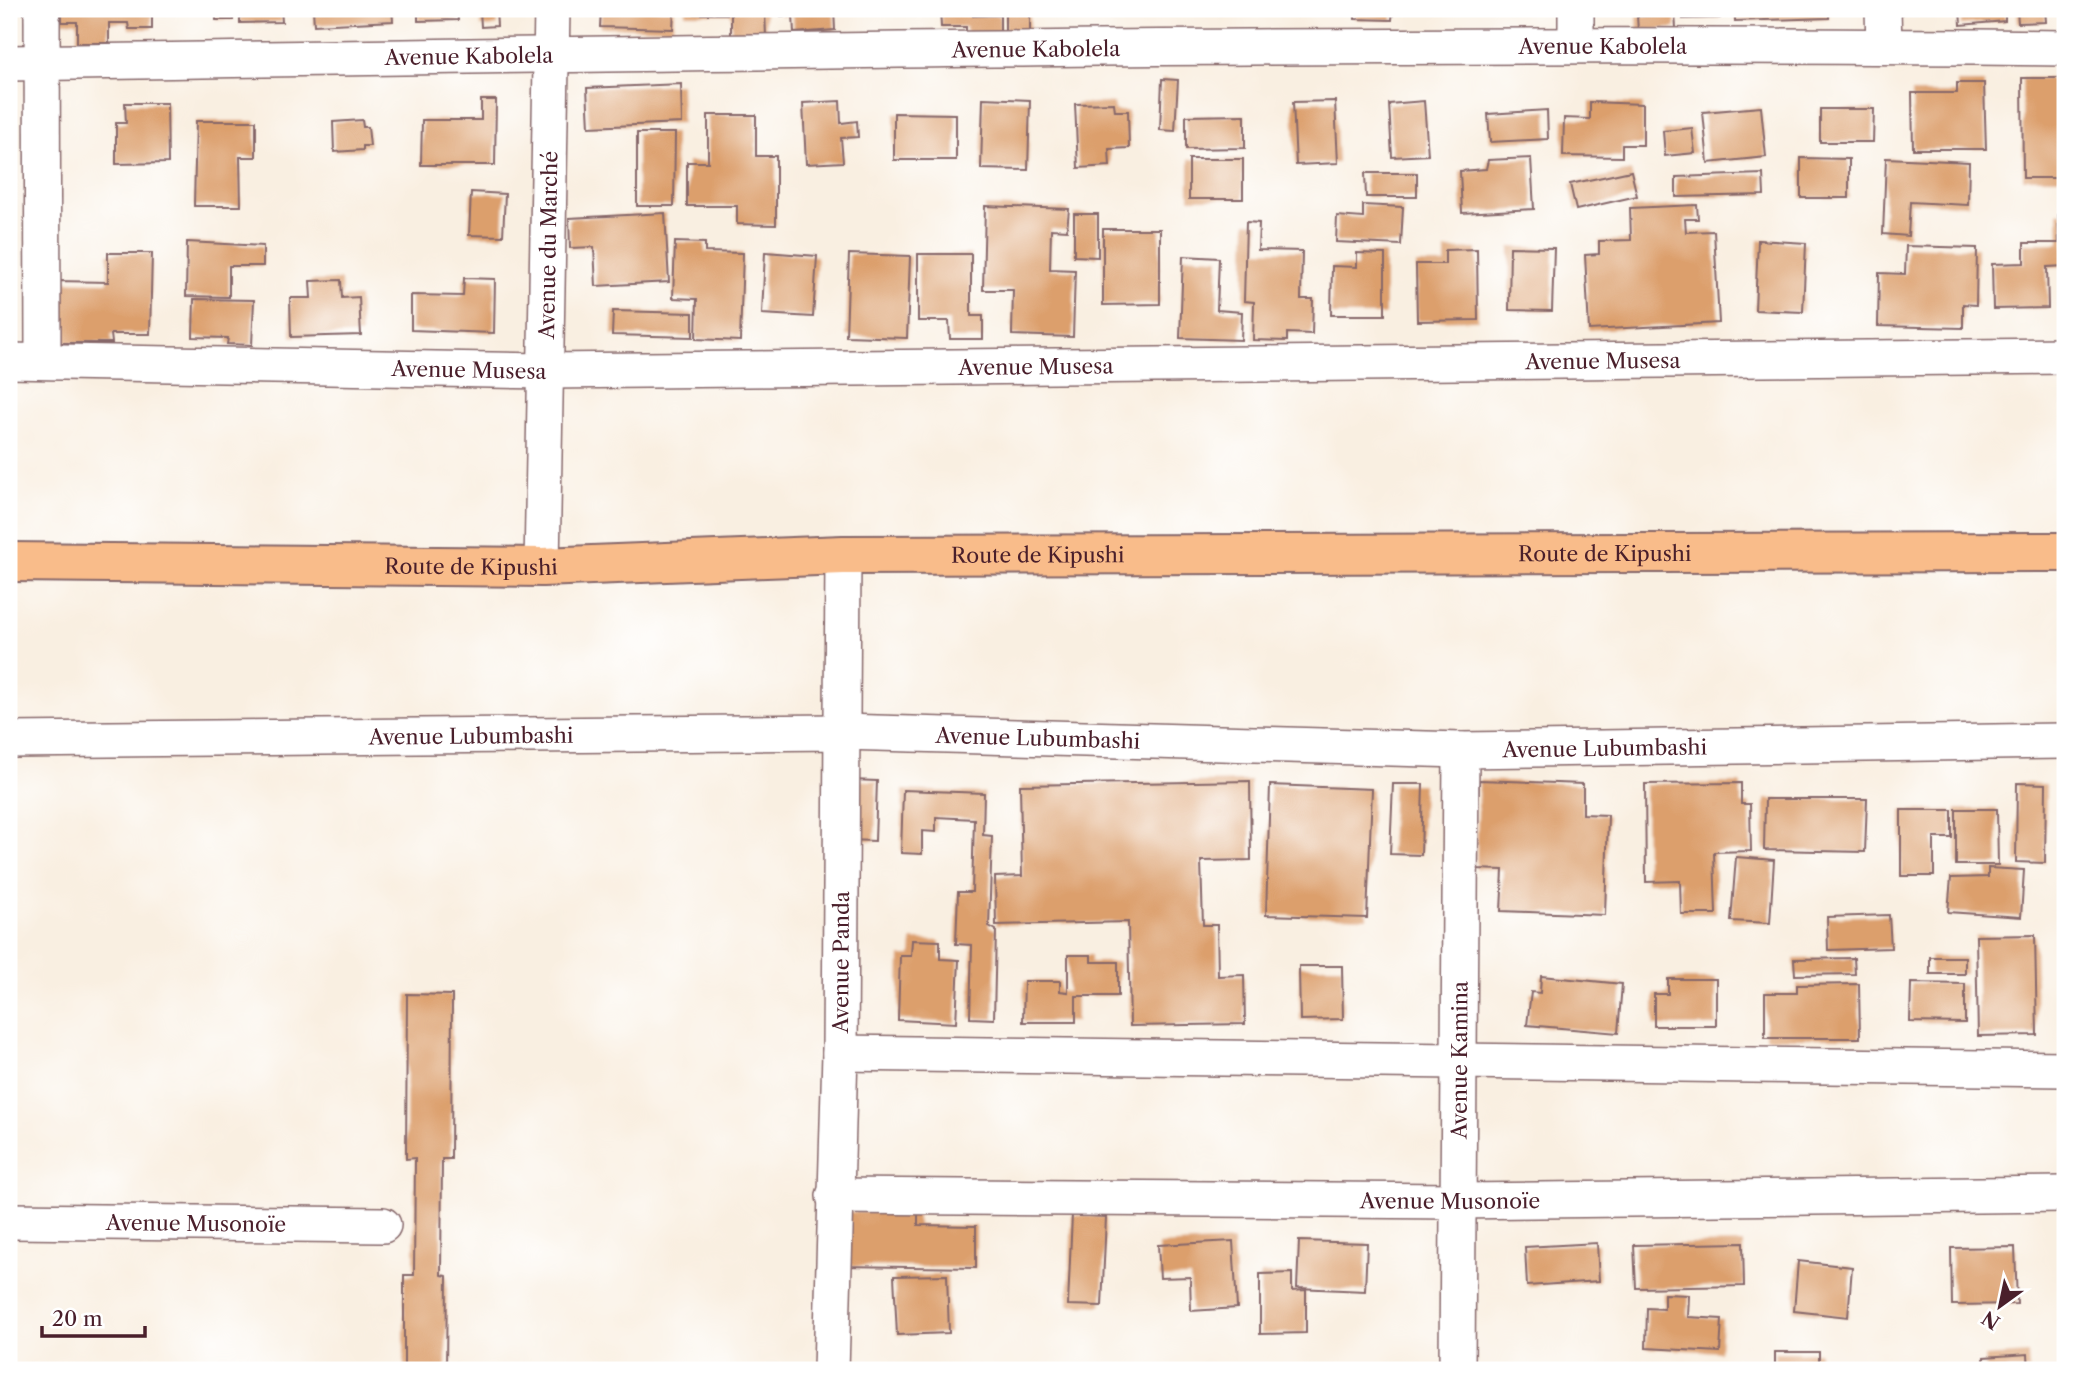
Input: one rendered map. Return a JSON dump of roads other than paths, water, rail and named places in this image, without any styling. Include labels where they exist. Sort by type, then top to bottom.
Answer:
[{"type":"highway","name":"Route de Kipushi","points":[[9,562],[542,566],[843,555],[2065,552]]},
{"type":"street","points":[[42,9],[43,361]]},
{"type":"street","name":"Avenue du Marché","points":[[542,566],[552,9]]},
{"type":"street","points":[[1576,9],[1576,44]]},
{"type":"street","points":[[1883,9],[1884,46]]},
{"type":"street","name":"Avenue Kabolela","points":[[9,63],[553,52],[1576,44],[2065,48]]},
{"type":"street","name":"Avenue Musesa","points":[[9,361],[546,371],[2065,356]]},
{"type":"street","name":"Avenue Panda","points":[[831,1370],[840,1053],[843,555]]},
{"type":"street","name":"Avenue Lubumbashi","points":[[9,740],[842,732],[1461,750],[2065,741]]},
{"type":"street","name":"Avenue Kamina","points":[[1457,1370],[1461,750]]},
{"type":"street","points":[[840,1053],[2065,1069]]},
{"type":"street","name":"Avenue Musonoïe","points":[[834,1196],[1458,1201],[2065,1194]]},
{"type":"street","name":"Avenue Musonoïe","points":[[9,1221],[383,1225]]}]
